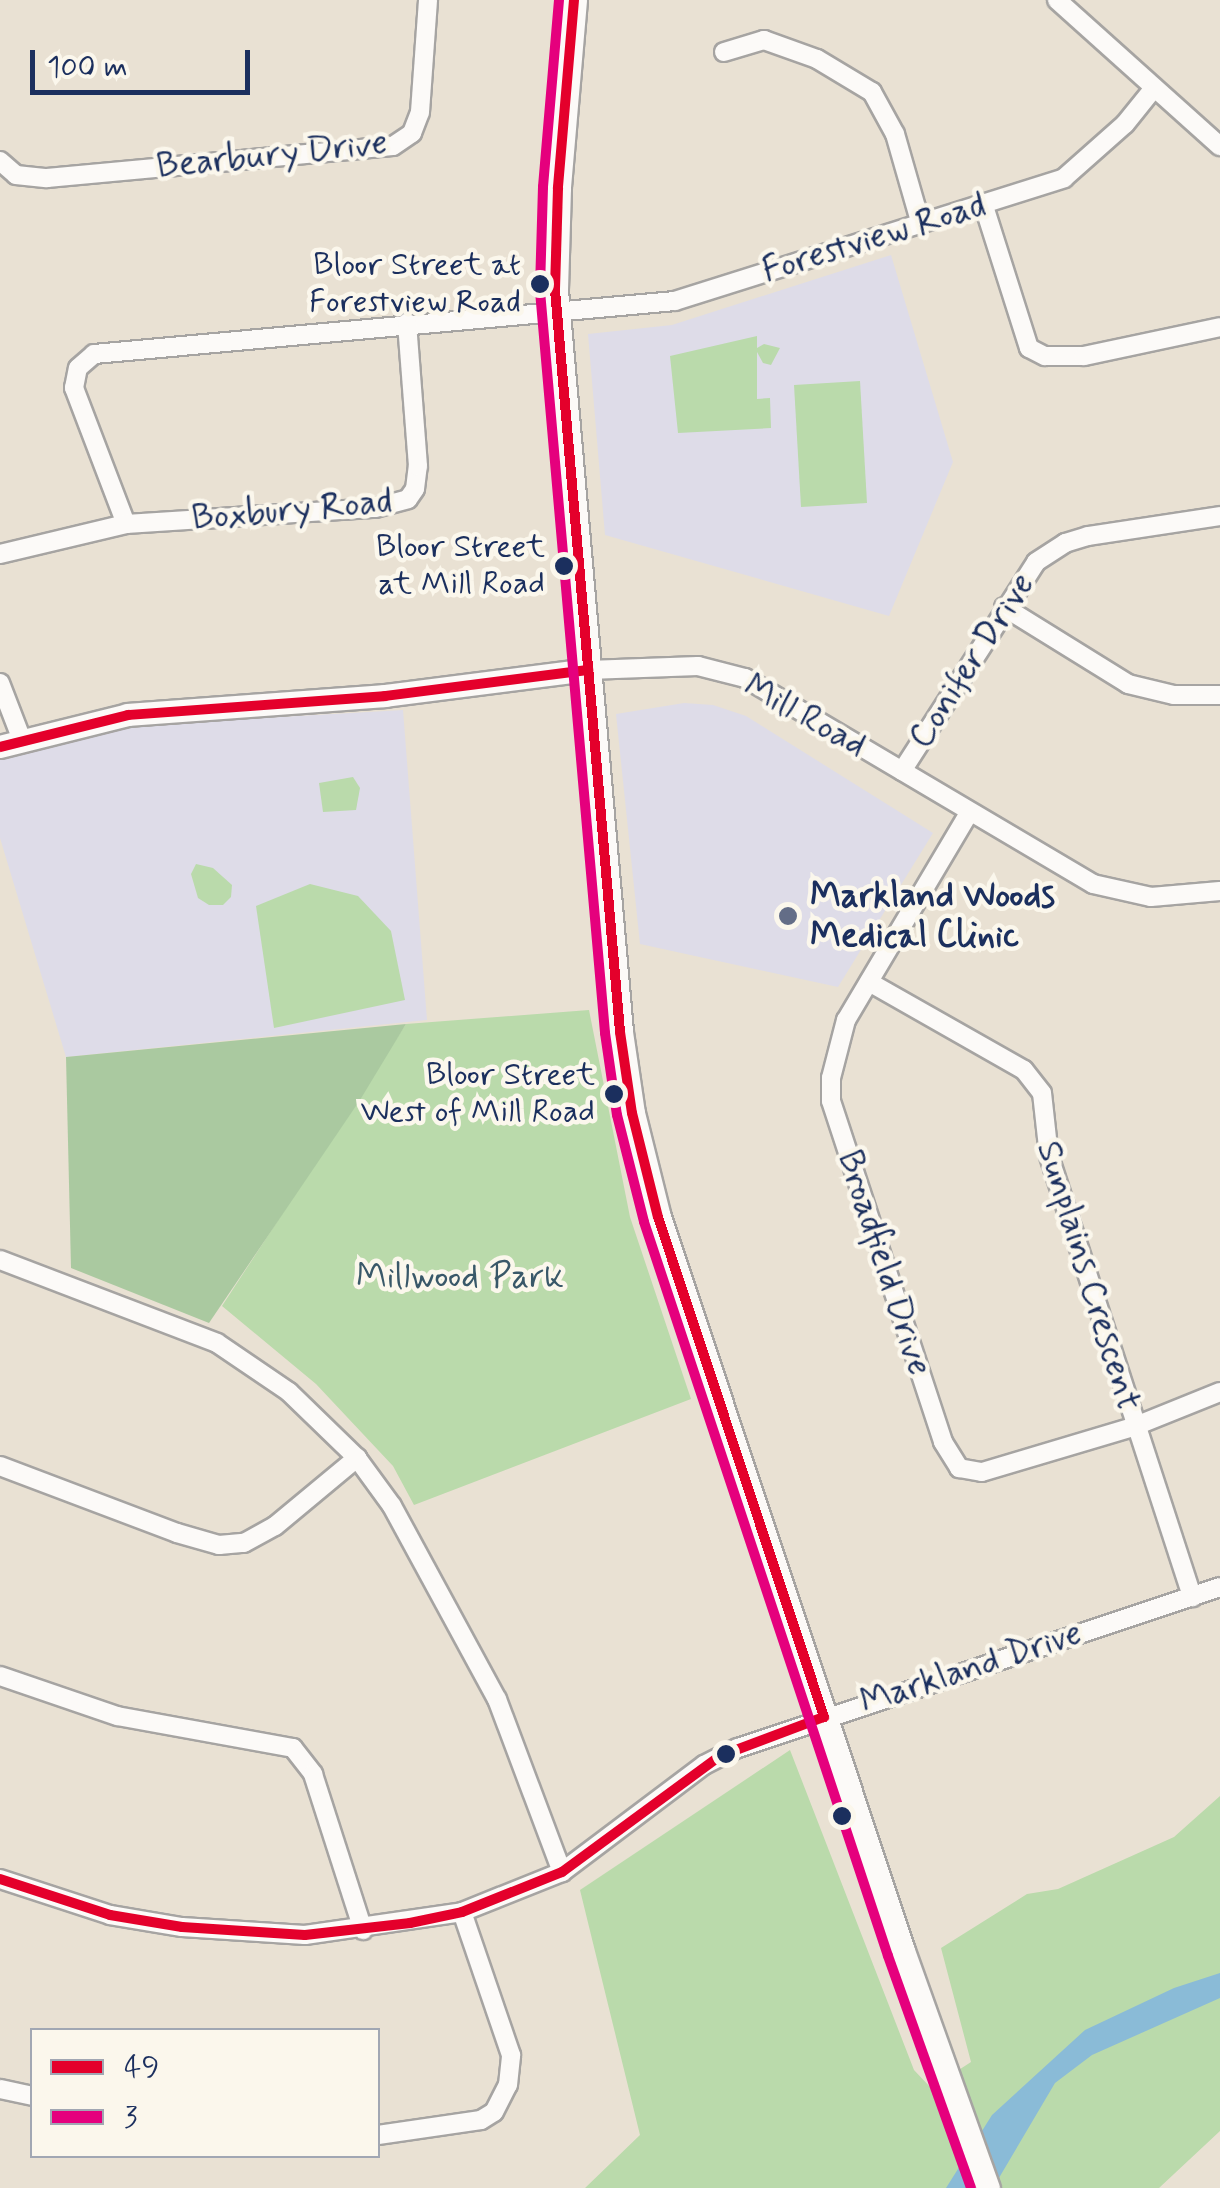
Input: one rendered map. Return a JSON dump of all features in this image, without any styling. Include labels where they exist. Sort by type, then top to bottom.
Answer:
[{"type":"main road","points":[[574,0],[554,254],[620,1032],[635,1126],[658,1217],[937,2053],[983,2176]]},
{"type":"street","name":"Bearbury Drive","points":[[0,161],[16,174],[47,178],[393,146],[412,133],[420,112],[428,0]]},
{"type":"street","points":[[1065,3],[1220,146]]},
{"type":"street","points":[[724,52],[764,40],[816,59],[872,92],[895,134],[920,221]]},
{"type":"street","name":"Forestview Road","points":[[126,524],[74,388],[74,377],[84,359],[114,352],[407,322],[675,301],[1064,178],[1099,150],[1154,88]]},
{"type":"street","points":[[983,204],[1029,348],[1044,356],[1084,356],[1220,327]]},
{"type":"street","name":"Boxbury Road","points":[[0,554],[126,524],[374,508],[408,499],[415,489],[418,466],[407,322]]},
{"type":"street","name":"Conifer Drive","points":[[902,771],[1004,606],[1036,562],[1065,543],[1220,516]]},
{"type":"street","points":[[1004,606],[1128,684],[1174,695],[1220,695]]},
{"type":"street","name":"Mill Road","points":[[11,743],[128,715],[385,696],[588,670],[698,666],[745,678],[1092,884],[1151,897],[1220,891]]},
{"type":"street","points":[[0,683],[11,743]]},
{"type":"street","name":"Broadfield Drive","points":[[970,813],[838,1043],[831,1101],[949,1455],[959,1468],[982,1472],[1133,1427],[1220,1392]]},
{"type":"street","name":"Sunplains Crescent","points":[[870,982],[1034,1080],[1042,1094],[1048,1156],[1133,1427],[1192,1597]]},
{"type":"street","points":[[0,1260],[217,1343],[289,1392],[356,1458],[392,1506],[496,1699],[562,1872]]},
{"type":"street","points":[[0,1466],[194,1540],[219,1544],[244,1543],[275,1526],[356,1458]]},
{"type":"street","name":"Markland Drive","points":[[0,1879],[110,1914],[182,1927],[305,1935],[363,1930],[462,1912],[562,1872],[720,1756],[824,1717],[1220,1588]]},
{"type":"street","points":[[0,1676],[117,1716],[294,1748],[314,1774],[363,1930]]},
{"type":"street","points":[[380,2136],[481,2120],[494,2112],[508,2085],[511,2055],[462,1912]]},
{"type":"street","points":[[0,2089],[30,2096]]},
{"type":"shaded area","points":[[891,255],[953,462],[889,616],[605,535],[588,334],[672,325]]},
{"type":"shaded area","points":[[684,703],[713,705],[746,716],[933,833],[838,987],[640,944],[616,714]]},
{"type":"shaded area","points":[[403,710],[427,1020],[66,1057],[0,838],[0,758],[125,726]]},
{"type":"green space","points":[[757,336],[757,348],[764,344],[780,348],[771,365],[763,363],[757,352],[757,399],[770,398],[771,428],[678,433],[670,356]]},
{"type":"green space","points":[[860,381],[867,503],[801,507],[794,385]]},
{"type":"green space","points":[[353,777],[360,788],[356,810],[323,812],[319,783]]},
{"type":"green space","points":[[196,864],[213,868],[232,885],[231,897],[223,905],[209,905],[198,898],[191,874]]},
{"type":"green space","points":[[310,884],[358,896],[391,931],[405,1000],[274,1028],[256,906]]},
{"type":"green space","name":"Millwood Park","points":[[589,1010],[630,1217],[691,1399],[414,1505],[393,1466],[316,1384],[222,1306],[406,1024]]},
{"type":"green space","points":[[406,1024],[360,1100],[209,1323],[71,1268],[66,1057]]},
{"type":"green space","points":[[790,1750],[914,2070],[931,2088],[971,2062],[941,1948],[1027,1894],[1058,1889],[1174,1837],[1220,1796],[1220,2131],[1159,2188],[585,2188],[640,2135],[580,1890]]},
{"type":"water","points":[[1220,1973],[1220,1998],[1092,2055],[1055,2083],[993,2188],[946,2188],[992,2115],[1085,2030],[1174,1988]]},
{"type":"transit line","name":"3","points":[[559,0],[543,187],[540,291],[605,1033],[617,1115],[644,1222],[888,1956],[971,2188]]},
{"type":"transit line","name":"49","points":[[574,0],[558,188],[555,290],[620,1032],[632,1113],[658,1217],[824,1717]]},
{"type":"transit line","name":"49","points":[[0,747],[128,715],[385,696],[588,670]]},
{"type":"transit line","name":"49","points":[[0,1879],[110,1915],[182,1927],[305,1935],[410,1923],[462,1912],[562,1872],[720,1756],[824,1717]]},
{"type":"place","name":"Bloor Street at Forestview Road","points":[[540,284]]},
{"type":"place","name":"Bloor Street at Mill Road","points":[[564,566]]},
{"type":"place","name":"Markland Woods Medical Clinic","points":[[788,916]]},
{"type":"place","name":"Bloor Street West of Mill Road","points":[[614,1094]]}]
